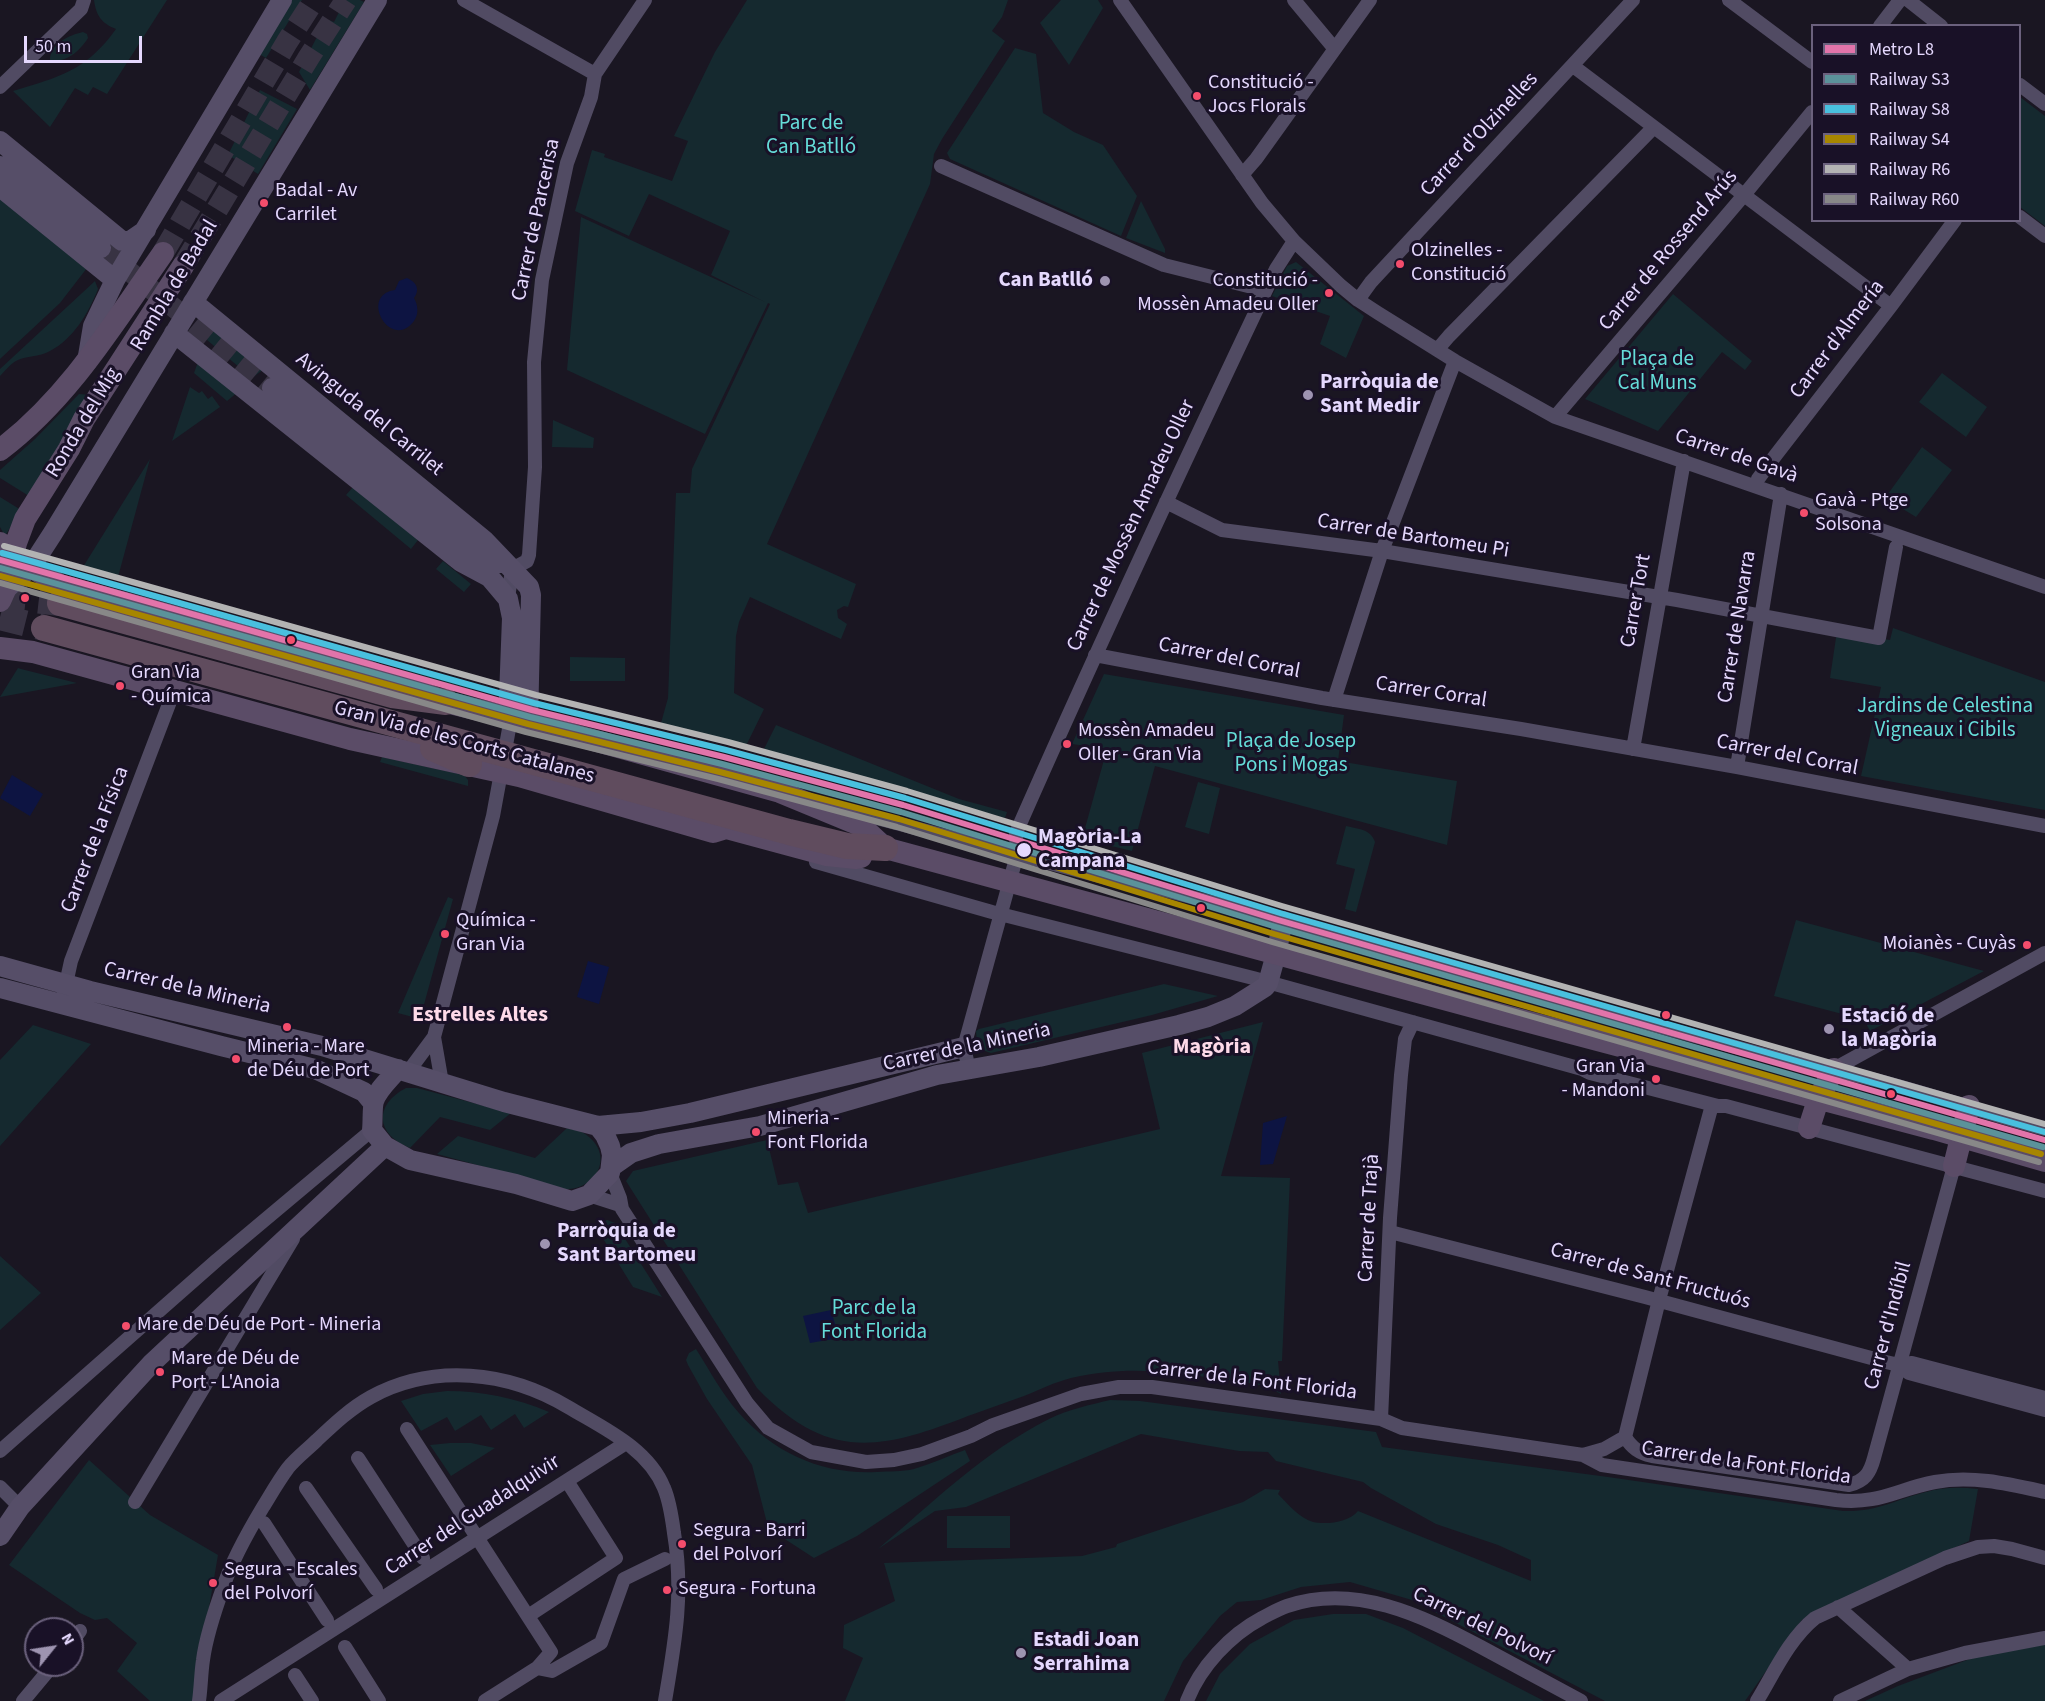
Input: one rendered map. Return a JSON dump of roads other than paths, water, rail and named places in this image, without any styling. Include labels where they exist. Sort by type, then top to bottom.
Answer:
[{"type":"highway","points":[[48,621],[392,695],[446,702]]},
{"type":"highway","points":[[48,621],[436,749],[469,764]]},
{"type":"highway","name":"Gran Via de les Corts Catalanes","points":[[48,621],[802,818],[885,848]]},
{"type":"main road","name":"Ronda del Mig","points":[[0,450],[50,406],[87,362],[163,253]]},
{"type":"main road","name":"Ronda del Mig","points":[[3,596],[11,558],[25,519],[69,449],[84,419],[183,266]]},
{"type":"main road","points":[[0,648],[33,652],[351,739],[469,764],[502,768],[714,832],[726,828],[826,855],[856,858],[885,848],[860,825],[780,792],[516,723],[446,702],[355,666],[60,585],[11,558]]},
{"type":"main road","name":"Gran Via de les Corts Catalanes","points":[[885,848],[1818,1100],[1934,1129],[2045,1161]]},
{"type":"main road","points":[[1809,1128],[1818,1100],[1834,1070]]},
{"type":"main road","points":[[1954,1166],[1969,1106]]},
{"type":"street","points":[[0,87],[81,9],[84,0]]},
{"type":"street","points":[[87,362],[93,326],[115,280],[282,0]]},
{"type":"street","name":"Rambla de Badal","points":[[11,558],[174,333],[376,0]]},
{"type":"street","points":[[464,0],[596,74]]},
{"type":"street","name":"Carrer de Parcerisa","points":[[516,574],[530,555],[535,467],[534,362],[542,280],[567,163],[591,97],[596,74],[645,0]]},
{"type":"street","name":"Carrer de Gavà","points":[[1120,0],[1262,203],[1294,241],[1358,300],[1455,361],[1555,417],[2045,587]]},
{"type":"street","points":[[1294,0],[1334,48]]},
{"type":"street","points":[[1242,174],[1256,159],[1370,0]]},
{"type":"street","name":"Carrer d'Olzinelles","points":[[1358,300],[1371,282],[1633,0]]},
{"type":"street","points":[[1729,0],[1811,61]]},
{"type":"street","points":[[1882,24],[1900,0]]},
{"type":"street","points":[[1908,0],[1938,24]]},
{"type":"street","points":[[1573,66],[1891,306]]},
{"type":"street","points":[[2021,86],[2045,103]]},
{"type":"street","name":"Carrer de Rossend Arús","points":[[1555,417],[1811,113]]},
{"type":"street","points":[[1437,350],[1653,128]]},
{"type":"street","points":[[0,141],[122,241],[130,241],[146,230]]},
{"type":"street","points":[[0,166],[101,248]]},
{"type":"street","points":[[941,166],[1164,265],[1256,288]]},
{"type":"street","points":[[0,187],[115,280]]},
{"type":"street","points":[[2021,218],[2045,236]]},
{"type":"street","name":"Carrer d'Almería","points":[[1756,486],[1758,479],[1775,456],[1953,222]]},
{"type":"street","name":"Carrer de Mossèn Amadeu Oller","points":[[1017,855],[1016,833],[1095,655],[1276,269],[1294,241]]},
{"type":"street","name":"Avinguda del Carrilet","points":[[193,302],[484,540],[516,574]]},
{"type":"street","name":"Avinguda del Carrilet","points":[[174,333],[461,562],[489,577]]},
{"type":"street","points":[[1334,700],[1382,551],[1455,361]]},
{"type":"street","name":"Avinguda del Carrilet","points":[[272,388],[467,547],[516,574]]},
{"type":"street","name":"Carrer Tort","points":[[1633,749],[1684,461]]},
{"type":"street","name":"Carrer de Navarra","points":[[1737,767],[1781,494]]},
{"type":"street","name":"Carrer de Bartomeu Pi","points":[[1166,502],[1222,530],[1382,551],[1879,638],[1896,547]]},
{"type":"street","name":"Avinguda del Carrilet","points":[[467,547],[508,599]]},
{"type":"street","points":[[442,1083],[435,1036],[493,816],[502,768],[516,723],[531,595],[529,587],[516,574],[508,599],[512,618],[509,697],[516,723]]},
{"type":"street","name":"Carrer del Corral","points":[[1095,655],[1334,700]]},
{"type":"street","name":"Carrer de la Física","points":[[61,1005],[71,961],[174,691]]},
{"type":"street","name":"Carrer Corral","points":[[1334,700],[1521,729]]},
{"type":"street","name":"Carrer del Corral","points":[[1521,729],[1737,767],[2045,826]]},
{"type":"street","points":[[780,792],[1017,855],[1283,921],[1321,935],[1410,960],[1803,1065],[1834,1070],[2045,1129]]},
{"type":"street","points":[[714,832],[1002,914],[1413,1022],[1590,1073],[1712,1105],[1726,1106],[2045,1191]]},
{"type":"street","points":[[969,1070],[964,1047],[1017,855]]},
{"type":"street","points":[[1268,983],[1283,921]]},
{"type":"street","points":[[1834,1070],[2045,953]]},
{"type":"street","name":"Carrer de la Mineria","points":[[0,966],[90,991],[322,1046],[504,1102],[598,1126],[641,1122],[690,1113],[964,1047]]},
{"type":"street","name":"Carrer de la Mineria","points":[[589,1195],[610,1170],[631,1153],[659,1144],[760,1126],[937,1076],[1039,1057],[1189,1022],[1235,1006],[1262,990],[1268,983]]},
{"type":"street","points":[[0,988],[315,1069],[364,1092],[373,1103]]},
{"type":"street","name":"Carrer de Trajà","points":[[1381,1419],[1390,1232],[1405,1039],[1413,1022]]},
{"type":"street","points":[[0,1451],[217,1260],[372,1130],[373,1103],[379,1091],[403,1070],[435,1036]]},
{"type":"street","points":[[1625,1437],[1659,1300],[1712,1105]]},
{"type":"street","points":[[598,1126],[609,1142],[612,1155],[610,1170]]},
{"type":"street","points":[[372,1130],[385,1146],[410,1160],[572,1201],[589,1195],[620,1205]]},
{"type":"street","points":[[0,1536],[20,1507],[152,1363],[385,1146]]},
{"type":"street","name":"Carrer d'Indíbil","points":[[1849,1485],[1862,1480],[1870,1470],[1954,1166]]},
{"type":"street","name":"Carrer de la Font Florida","points":[[610,1170],[620,1198],[620,1205],[747,1403],[768,1428],[811,1452],[866,1462],[894,1460],[942,1447],[993,1425],[1081,1394],[1119,1387],[1152,1387],[1381,1419],[1402,1428],[1583,1455],[1602,1465],[1852,1502],[1886,1497],[1924,1485],[1954,1479],[1981,1480],[2045,1492]]},
{"type":"street","points":[[135,1502],[301,1225]]},
{"type":"street","name":"Carrer de Sant Fructuós","points":[[1390,1232],[1659,1300],[1899,1365],[1909,1373],[2045,1410]]},
{"type":"street","name":"Carrer de Sant Fructuós","points":[[1899,1365],[1912,1363],[2045,1398]]},
{"type":"street","points":[[199,1701],[203,1659],[224,1582],[251,1527],[288,1467],[335,1423],[370,1397],[423,1377],[451,1375],[480,1376],[518,1384],[549,1395],[626,1443],[654,1469],[664,1489],[678,1551],[680,1583],[678,1618],[665,1701]]},
{"type":"street","points":[[407,1429],[550,1652],[537,1668],[485,1701]]},
{"type":"street","name":"Carrer de la Font Florida","points":[[1583,1455],[1604,1449],[1625,1437],[1630,1446],[1640,1453],[1849,1485]]},
{"type":"street","name":"Carrer del Guadalquivir","points":[[221,1701],[243,1695],[477,1538],[626,1443]]},
{"type":"street","points":[[358,1458],[423,1558]]},
{"type":"street","points":[[528,1616],[616,1558],[567,1481]]},
{"type":"street","points":[[0,1487],[20,1507]]},
{"type":"street","points":[[306,1488],[376,1589]]},
{"type":"street","points":[[264,1523],[327,1620]]},
{"type":"street","points":[[1757,1701],[1803,1628],[1815,1618],[1945,1558],[1978,1547],[1994,1546],[2045,1558]]},
{"type":"street","points":[[537,1668],[552,1671],[601,1643],[624,1579],[665,1559]]},
{"type":"street","name":"Carrer del Polvorí","points":[[1187,1701],[1216,1656],[1232,1638],[1251,1624],[1285,1607],[1304,1602],[1323,1598],[1350,1598],[1403,1610],[1436,1623],[1581,1701]]},
{"type":"street","points":[[1838,1607],[1908,1669]]},
{"type":"street","points":[[1840,1701],[1908,1669],[1965,1653],[2045,1638]]},
{"type":"street","points":[[345,1647],[379,1701]]},
{"type":"street","points":[[296,1675],[312,1701]]},
{"type":"street","points":[[23,1701],[43,1677]]},
{"type":"tunnel","points":[[163,253],[314,0]]},
{"type":"tunnel","points":[[183,266],[346,0]]},
{"type":"tunnel","points":[[101,248],[272,388]]},
{"type":"tunnel","points":[[0,596],[60,603]]},
{"type":"tunnel","points":[[0,617],[44,628]]},
{"type":"metro line","name":"L8","points":[[0,560],[532,710],[724,757],[903,805],[1278,920],[2045,1140]]},
{"type":"rail line","name":"R6","points":[[4,546],[536,695],[728,742],[907,791],[1282,906],[2045,1124]]},
{"type":"rail line","name":"S8","points":[[2,553],[534,703],[726,750],[905,798],[1280,913],[2045,1132]]},
{"type":"rail line","name":"S3","points":[[0,568],[530,717],[722,764],[901,812],[1276,927],[2043,1147]]},
{"type":"rail line","name":"S4","points":[[0,576],[528,724],[899,819],[1274,934],[2041,1154]]},
{"type":"rail line","name":"R60","points":[[0,583],[526,732],[718,779],[897,827],[1272,942],[2039,1162]]},
{"type":"place","name":"Constitució - Jocs Florals","points":[[1197,96]]},
{"type":"place","name":"Badal - Av Carrilet","points":[[264,203]]},
{"type":"place","name":"Olzinelles - Constitució","points":[[1400,264]]},
{"type":"place","name":"Can Batlló","points":[[1105,281]]},
{"type":"place","name":"Constitució - Mossèn Amadeu Oller","points":[[1329,293]]},
{"type":"place","name":"Parròquia de Sant Medir","points":[[1308,395]]},
{"type":"place","name":"Gavà - Ptge Solsona","points":[[1804,513]]},
{"type":"place","name":"Gran Via - Química","points":[[120,686]]},
{"type":"place","name":"Mossèn Amadeu Oller - Gran Via","points":[[1067,744]]},
{"type":"place","name":"Magòria-La Campana","points":[[1024,850]]},
{"type":"place","name":"Química - Gran Via","points":[[445,934]]},
{"type":"place","name":"Moianès - Cuyàs","points":[[2027,945]]},
{"type":"place","name":"Estació de la Magòria","points":[[1829,1029]]},
{"type":"place","name":"Mineria - Mare de Déu de Port","points":[[236,1059]]},
{"type":"place","name":"Gran Via - Mandoni","points":[[1656,1079]]},
{"type":"place","name":"Mineria - Font Florida","points":[[756,1132]]},
{"type":"place","name":"Parròquia de Sant Bartomeu","points":[[545,1244]]},
{"type":"place","name":"Mare de Déu de Port - Mineria","points":[[126,1326]]},
{"type":"place","name":"Mare de Déu de Port - L'Anoia","points":[[160,1372]]},
{"type":"place","name":"Segura - Barri del Polvorí","points":[[682,1544]]},
{"type":"place","name":"Segura - Escales del Polvorí","points":[[213,1583]]},
{"type":"place","name":"Segura - Fortuna","points":[[667,1590]]},
{"type":"place","name":"Estadi Joan Serrahima","points":[[1021,1653]]},
{"type":"district","name":"Estrelles Altes","points":[[480,1016]]},
{"type":"district","name":"Magòria","points":[[1212,1048]]},
{"type":"park label","name":"Parc de Can Batlló","points":[[811,136]]},
{"type":"park label","name":"Plaça de Cal Muns","points":[[1657,372]]},
{"type":"park label","name":"Jardins de Celestina Vigneaux i Cibils","points":[[1945,719]]},
{"type":"park label","name":"Plaça de Josep Pons i Mogas","points":[[1291,754]]},
{"type":"park label","name":"Parc de la Font Florida","points":[[874,1321]]}]
